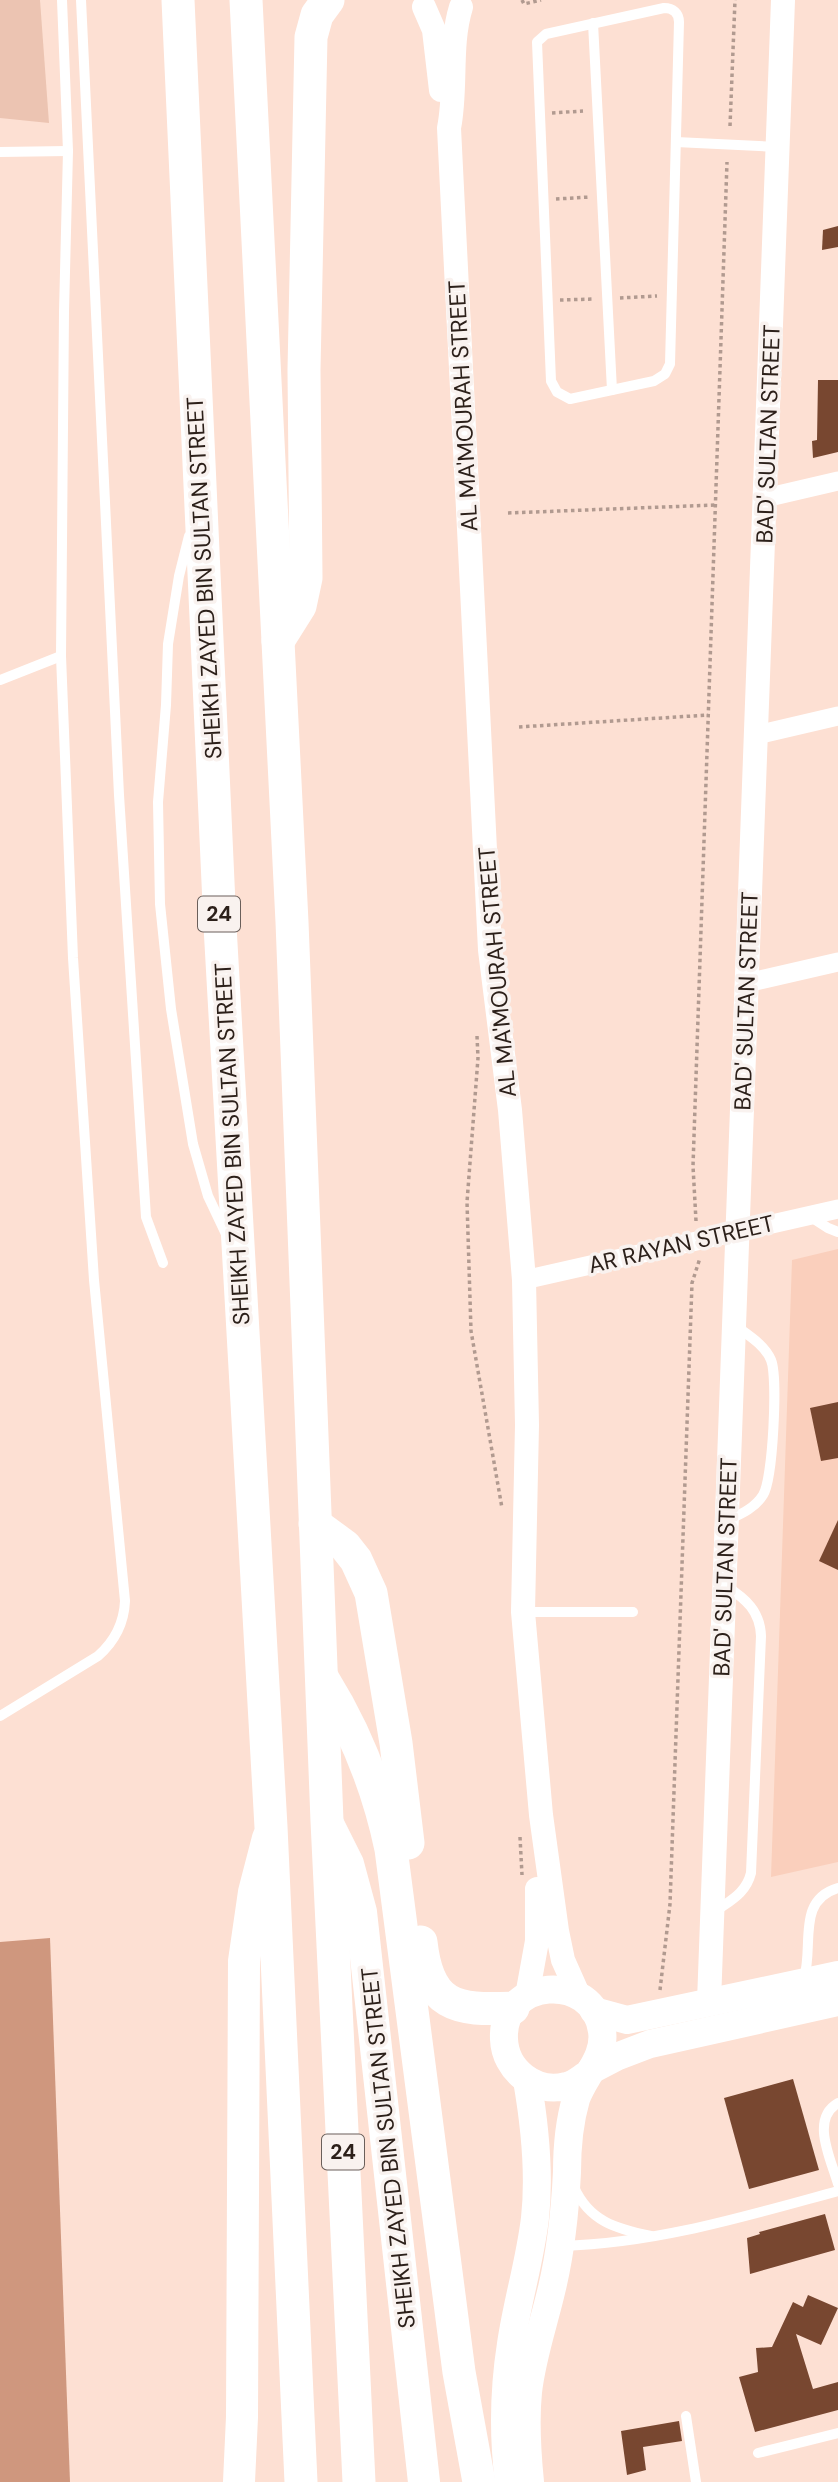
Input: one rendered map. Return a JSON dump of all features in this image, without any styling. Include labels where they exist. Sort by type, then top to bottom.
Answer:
[{"type":"highway","name":"SHEIKH ZAYED BIN SULTAN STREET","points":[[178,0],[237,1251],[271,1827],[301,2482]]},
{"type":"highway","name":"SHEIKH ZAYED BIN SULTAN STREET","points":[[246,0],[292,922],[327,1821],[359,2482]]},
{"type":"highway","points":[[278,641],[300,606],[306,578],[304,370],[311,37],[317,15],[328,0]]},
{"type":"highway","points":[[315,1524],[345,1546],[356,1560],[371,1593],[396,1743],[422,1958],[429,1980],[442,1996],[456,2005],[487,2009],[520,2002]]},
{"type":"highway","points":[[321,1675],[363,1754],[384,1815],[391,1849],[460,2372],[479,2482]]},
{"type":"main road","name":"SHEIKH ZAYED BIN SULTAN STREET","points":[[327,1821],[348,1864],[361,1912],[424,2482]]},
{"type":"main road","name":"SHEIKH ZAYED BIN SULTAN STREET","points":[[239,2482],[242,2403],[244,1961],[254,1892],[271,1827]]},
{"type":"main road","points":[[838,1975],[627,2020],[558,1989],[537,1991],[520,2002],[507,2020],[503,2033],[504,2047],[516,2072],[527,2080],[546,2088],[567,2086],[616,2057],[650,2045],[838,2002]]},
{"type":"main road","points":[[530,2482],[526,2441],[528,2390],[551,2291],[552,2238],[566,2171],[570,2122],[588,2073],[601,2052],[602,2031],[587,2003]]},
{"type":"main road","points":[[509,2482],[506,2378],[531,2246],[537,2189],[535,2130],[527,2080]]},
{"type":"street","name":"BAD' SULTAN STREET","points":[[709,2002],[783,0]]},
{"type":"street","points":[[421,3],[436,12],[449,12],[465,4]]},
{"type":"street","name":"AL MA'MOURAH STREET","points":[[421,3],[434,30],[442,104],[449,128]]},
{"type":"street","name":"AL MA'MOURAH STREET","points":[[465,4],[454,37],[454,90],[449,128],[491,950],[511,1122],[524,1280],[527,1425],[523,1612],[541,1815],[559,1946],[587,2003]]},
{"type":"street","points":[[765,498],[838,481]]},
{"type":"street","points":[[757,735],[838,716]]},
{"type":"street","points":[[747,983],[838,962]]},
{"type":"street","name":"AR RAYAN STREET","points":[[524,1280],[838,1209]]},
{"type":"street","name":"AL MA'MOURAH STREET","points":[[520,2002],[537,1941],[537,1853],[541,1815]]},
{"type":"lane","points":[[0,1716],[98,1656],[108,1647],[121,1625],[125,1601],[104,1401],[83,1132],[61,656],[68,151],[62,0]]},
{"type":"lane","points":[[81,0],[128,945],[146,1217],[163,1263]]},
{"type":"lane","points":[[664,8],[677,13],[679,22],[670,364],[660,379],[570,399],[563,397],[551,381],[536,46],[539,39],[546,34],[593,23],[664,8]]},
{"type":"lane","points":[[593,23],[612,390]]},
{"type":"lane","points":[[676,142],[778,146]]},
{"type":"lane","points":[[0,152],[68,151]]},
{"type":"lane","points":[[200,502],[179,576],[168,644],[158,802],[160,904],[164,957],[193,1144],[208,1196],[237,1251]]},
{"type":"lane","points":[[0,680],[61,656]]},
{"type":"lane","points":[[809,1215],[838,1232]]},
{"type":"lane","points":[[727,1521],[752,1508],[768,1485],[774,1381],[770,1359],[764,1349],[733,1323]]},
{"type":"lane","points":[[712,1913],[741,1894],[751,1873],[761,1636],[761,1627],[754,1609],[724,1585]]},
{"type":"lane","points":[[523,1612],[633,1612]]},
{"type":"lane","points":[[802,1984],[808,1959],[809,1917],[821,1896],[838,1888]]},
{"type":"lane","points":[[838,2103],[828,2111],[823,2127],[838,2184]]},
{"type":"lane","points":[[566,2171],[578,2197],[596,2217],[621,2230],[658,2237]]},
{"type":"lane","points":[[537,2189],[552,2238],[609,2244],[658,2237],[838,2190]]},
{"type":"lane","points":[[686,2416],[696,2482]]},
{"type":"lane","points":[[758,2453],[838,2432]]},
{"type":"path","points":[[522,0],[524,4],[541,0]]},
{"type":"path","points":[[730,126],[735,0]]},
{"type":"path","points":[[540,114],[597,110]]},
{"type":"path","points":[[696,1223],[693,1166],[727,162]]},
{"type":"path","points":[[543,200],[602,196]]},
{"type":"path","points":[[508,513],[715,505]]},
{"type":"path","points":[[519,727],[708,715]]},
{"type":"path","points":[[477,1030],[478,1058],[467,1202],[471,1331],[503,1513]]},
{"type":"path","points":[[659,2000],[670,1905],[692,1283],[701,1255]]},
{"type":"path","points":[[520,1828],[521,1882]]},
{"type":"shaded area","points":[[0,0],[40,0],[49,123],[0,118]]},
{"type":"shaded area","points":[[838,1249],[838,1862],[771,1877],[792,1260]]},
{"type":"shaded area","points":[[50,1938],[70,2482],[0,2482],[0,1942]]},
{"type":"building","points":[[838,226],[838,247],[822,250],[823,230]]},
{"type":"building","points":[[818,380],[838,380],[838,452],[813,458],[812,441],[817,440]]},
{"type":"building","points":[[838,1402],[838,1458],[821,1461],[810,1408]]},
{"type":"building","points":[[838,1520],[838,1570],[819,1561]]},
{"type":"building","points":[[793,2079],[819,2170],[749,2189],[724,2098]]},
{"type":"building","points":[[825,2214],[835,2250],[750,2274],[747,2238],[760,2234],[759,2232]]},
{"type":"building","points":[[808,2295],[838,2308],[821,2345],[796,2334],[813,2389],[838,2382],[838,2410],[755,2432],[739,2377],[758,2372],[756,2348],[772,2347],[793,2302],[803,2307]]},
{"type":"building","points":[[679,2421],[682,2441],[643,2447],[646,2470],[627,2475],[621,2431]]}]
